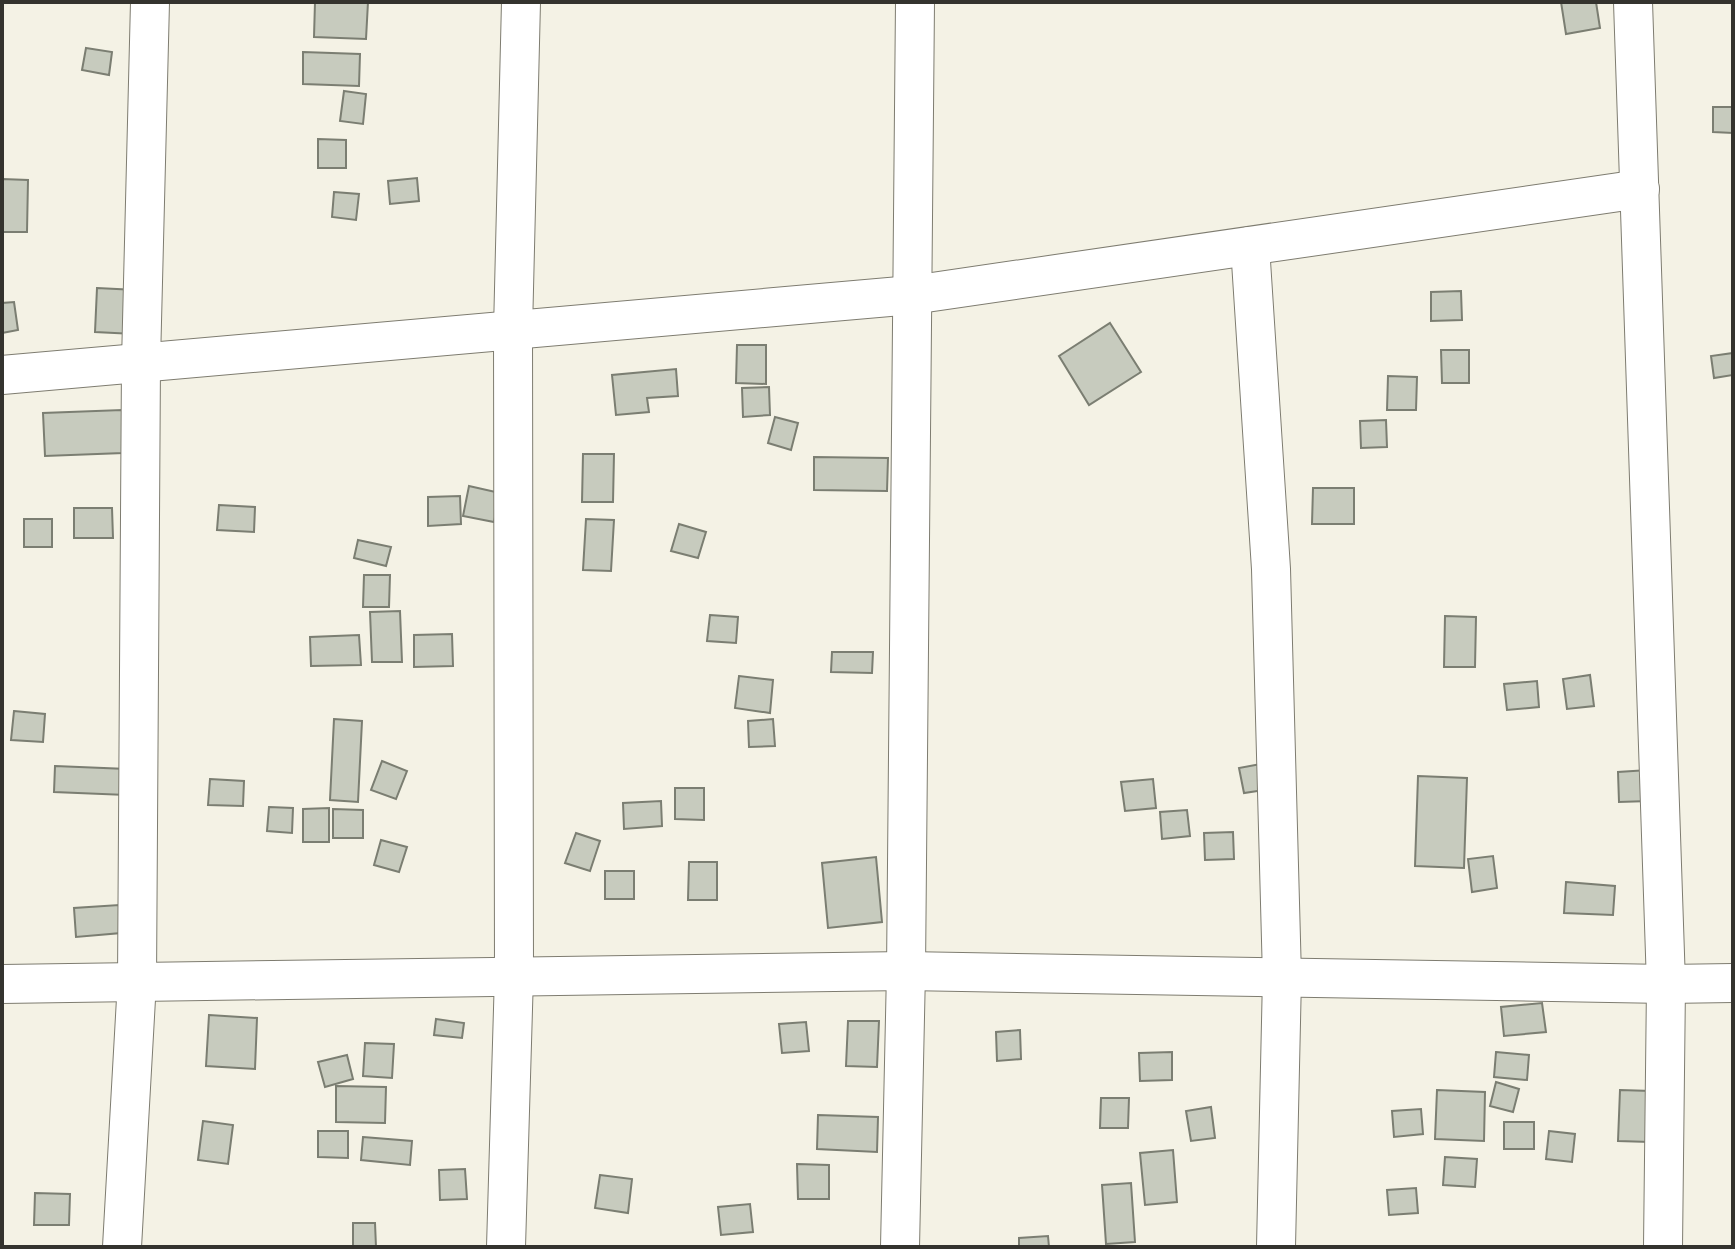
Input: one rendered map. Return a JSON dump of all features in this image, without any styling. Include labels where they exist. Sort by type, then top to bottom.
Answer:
[{"type":"street","points":[[122,1247],[137,981],[141,362],[150,2]]},
{"type":"street","points":[[506,1247],[514,975],[513,330],[521,2]]},
{"type":"street","points":[[900,1247],[906,971],[915,2]]},
{"type":"street","points":[[1633,2],[1666,984],[1663,1247]]},
{"type":"street","points":[[2,375],[912,295],[1640,189]]},
{"type":"street","points":[[1250,246],[1271,569],[1282,977],[1276,1247]]},
{"type":"street","points":[[2,984],[906,971],[1733,983]]},
{"type":"building","points":[[315,2],[368,2],[366,39],[314,37]]},
{"type":"building","points":[[1561,2],[1596,2],[1600,28],[1566,34]]},
{"type":"building","points":[[86,48],[112,52],[109,75],[82,70]]},
{"type":"building","points":[[303,52],[360,54],[359,86],[303,84]]},
{"type":"building","points":[[344,91],[366,94],[363,124],[340,121]]},
{"type":"building","points":[[1713,107],[1733,107],[1733,133],[1713,132]]},
{"type":"building","points":[[318,139],[346,140],[346,168],[318,168]]},
{"type":"building","points":[[417,178],[419,201],[390,204],[388,181]]},
{"type":"building","points":[[2,179],[28,180],[27,232],[2,232]]},
{"type":"building","points":[[334,192],[359,194],[356,220],[332,217]]},
{"type":"building","points":[[97,288],[136,290],[134,334],[95,332]]},
{"type":"building","points":[[1461,291],[1462,320],[1431,321],[1431,292]]},
{"type":"building","points":[[14,302],[18,330],[2,333],[2,303]]},
{"type":"building","points":[[1110,323],[1141,372],[1089,405],[1059,356]]},
{"type":"building","points":[[737,345],[766,345],[766,384],[736,383]]},
{"type":"building","points":[[1441,350],[1469,350],[1469,383],[1442,383]]},
{"type":"building","points":[[1733,353],[1733,375],[1714,378],[1711,356]]},
{"type":"building","points":[[676,369],[678,396],[647,398],[649,412],[616,415],[612,375]]},
{"type":"building","points":[[1388,376],[1417,377],[1416,410],[1387,410]]},
{"type":"building","points":[[769,387],[770,415],[743,417],[742,388]]},
{"type":"building","points":[[122,410],[123,453],[45,456],[43,413]]},
{"type":"building","points":[[775,417],[798,423],[791,450],[768,443]]},
{"type":"building","points":[[1386,420],[1387,447],[1361,448],[1360,421]]},
{"type":"building","points":[[583,454],[614,454],[613,502],[582,502]]},
{"type":"building","points":[[814,457],[888,458],[887,491],[814,490]]},
{"type":"building","points":[[469,486],[500,493],[494,522],[463,516]]},
{"type":"building","points":[[1313,488],[1354,488],[1354,524],[1312,524]]},
{"type":"building","points":[[460,496],[461,524],[428,526],[428,497]]},
{"type":"building","points":[[219,505],[255,507],[254,532],[217,530]]},
{"type":"building","points":[[74,508],[112,508],[113,538],[74,538]]},
{"type":"building","points":[[24,519],[52,519],[52,547],[24,547]]},
{"type":"building","points":[[586,519],[614,520],[611,571],[583,570]]},
{"type":"building","points":[[679,524],[706,532],[698,558],[671,551]]},
{"type":"building","points":[[358,540],[391,547],[386,566],[354,558]]},
{"type":"building","points":[[364,575],[390,575],[389,607],[363,607]]},
{"type":"building","points":[[400,611],[402,662],[372,662],[370,612]]},
{"type":"building","points":[[710,615],[738,617],[736,643],[707,641]]},
{"type":"building","points":[[1445,616],[1476,617],[1475,667],[1444,667]]},
{"type":"building","points":[[452,634],[453,666],[414,667],[414,635]]},
{"type":"building","points":[[359,635],[361,665],[311,666],[310,637]]},
{"type":"building","points":[[832,652],[873,652],[872,673],[831,672]]},
{"type":"building","points":[[1590,675],[1594,706],[1567,709],[1563,679]]},
{"type":"building","points":[[739,676],[773,680],[770,713],[735,708]]},
{"type":"building","points":[[1537,681],[1539,707],[1507,710],[1504,684]]},
{"type":"building","points":[[14,711],[45,714],[43,742],[11,740]]},
{"type":"building","points":[[334,719],[362,721],[358,802],[330,800]]},
{"type":"building","points":[[773,719],[775,746],[749,747],[748,721]]},
{"type":"building","points":[[382,761],[407,771],[396,799],[371,790]]},
{"type":"building","points":[[1266,763],[1271,789],[1244,793],[1239,768]]},
{"type":"building","points":[[55,766],[127,769],[126,795],[54,792]]},
{"type":"building","points":[[1648,770],[1649,801],[1619,802],[1618,772]]},
{"type":"building","points":[[1418,776],[1467,778],[1464,868],[1415,866]]},
{"type":"building","points":[[210,779],[244,781],[243,806],[208,805]]},
{"type":"building","points":[[1153,779],[1156,808],[1125,811],[1121,782]]},
{"type":"building","points":[[675,788],[704,788],[704,820],[675,819]]},
{"type":"building","points":[[661,801],[662,826],[624,829],[623,803]]},
{"type":"building","points":[[269,807],[293,808],[292,833],[267,831]]},
{"type":"building","points":[[329,808],[329,842],[303,842],[303,809]]},
{"type":"building","points":[[333,809],[363,810],[363,838],[333,838]]},
{"type":"building","points":[[1187,810],[1190,836],[1162,839],[1160,812]]},
{"type":"building","points":[[1233,832],[1234,859],[1205,860],[1204,833]]},
{"type":"building","points":[[576,833],[600,841],[590,871],[565,863]]},
{"type":"building","points":[[381,840],[407,847],[399,872],[374,865]]},
{"type":"building","points":[[1493,856],[1497,888],[1472,892],[1468,859]]},
{"type":"building","points":[[876,857],[882,922],[828,928],[822,863]]},
{"type":"building","points":[[689,862],[717,862],[717,900],[688,900]]},
{"type":"building","points":[[605,871],[634,871],[634,899],[605,899]]},
{"type":"building","points":[[1566,882],[1615,886],[1613,915],[1564,913]]},
{"type":"building","points":[[119,905],[121,933],[76,937],[74,908]]},
{"type":"building","points":[[1542,1003],[1546,1032],[1504,1036],[1501,1007]]},
{"type":"building","points":[[209,1015],[257,1018],[255,1069],[206,1066]]},
{"type":"building","points":[[436,1019],[464,1023],[462,1038],[434,1035]]},
{"type":"building","points":[[848,1021],[879,1021],[877,1067],[846,1066]]},
{"type":"building","points":[[806,1022],[809,1051],[782,1053],[779,1024]]},
{"type":"building","points":[[1020,1030],[1021,1059],[997,1061],[996,1032]]},
{"type":"building","points":[[365,1043],[394,1044],[392,1078],[363,1076]]},
{"type":"building","points":[[1172,1052],[1172,1080],[1140,1081],[1139,1053]]},
{"type":"building","points":[[1496,1052],[1529,1055],[1527,1080],[1494,1077]]},
{"type":"building","points":[[347,1055],[353,1079],[325,1087],[318,1062]]},
{"type":"building","points":[[1496,1082],[1519,1089],[1513,1112],[1490,1106]]},
{"type":"building","points":[[336,1086],[386,1087],[385,1123],[336,1122]]},
{"type":"building","points":[[1437,1090],[1485,1092],[1484,1141],[1435,1139]]},
{"type":"building","points":[[1620,1090],[1651,1091],[1650,1142],[1618,1141]]},
{"type":"building","points":[[1101,1098],[1129,1098],[1128,1128],[1100,1128]]},
{"type":"building","points":[[1211,1107],[1215,1138],[1191,1141],[1186,1111]]},
{"type":"building","points":[[1421,1109],[1423,1134],[1394,1137],[1392,1111]]},
{"type":"building","points":[[818,1115],[878,1117],[877,1152],[817,1149]]},
{"type":"building","points":[[203,1121],[233,1125],[228,1164],[198,1160]]},
{"type":"building","points":[[1504,1122],[1534,1122],[1534,1149],[1504,1149]]},
{"type":"building","points":[[318,1131],[348,1131],[348,1158],[318,1157]]},
{"type":"building","points":[[1549,1131],[1575,1134],[1572,1162],[1546,1159]]},
{"type":"building","points":[[363,1137],[412,1141],[410,1165],[361,1160]]},
{"type":"building","points":[[1173,1150],[1177,1202],[1145,1205],[1140,1153]]},
{"type":"building","points":[[1445,1157],[1477,1159],[1475,1187],[1443,1185]]},
{"type":"building","points":[[797,1164],[829,1165],[829,1199],[798,1199]]},
{"type":"building","points":[[465,1169],[467,1199],[440,1200],[439,1170]]},
{"type":"building","points":[[600,1175],[632,1179],[628,1213],[595,1208]]},
{"type":"building","points":[[1131,1183],[1135,1242],[1106,1244],[1102,1185]]},
{"type":"building","points":[[1416,1188],[1418,1213],[1389,1215],[1387,1190]]},
{"type":"building","points":[[35,1193],[70,1194],[69,1225],[34,1225]]},
{"type":"building","points":[[750,1204],[753,1232],[721,1235],[718,1207]]},
{"type":"building","points":[[353,1223],[375,1223],[376,1247],[353,1247]]},
{"type":"building","points":[[1048,1236],[1049,1247],[1019,1247],[1019,1238]]}]
